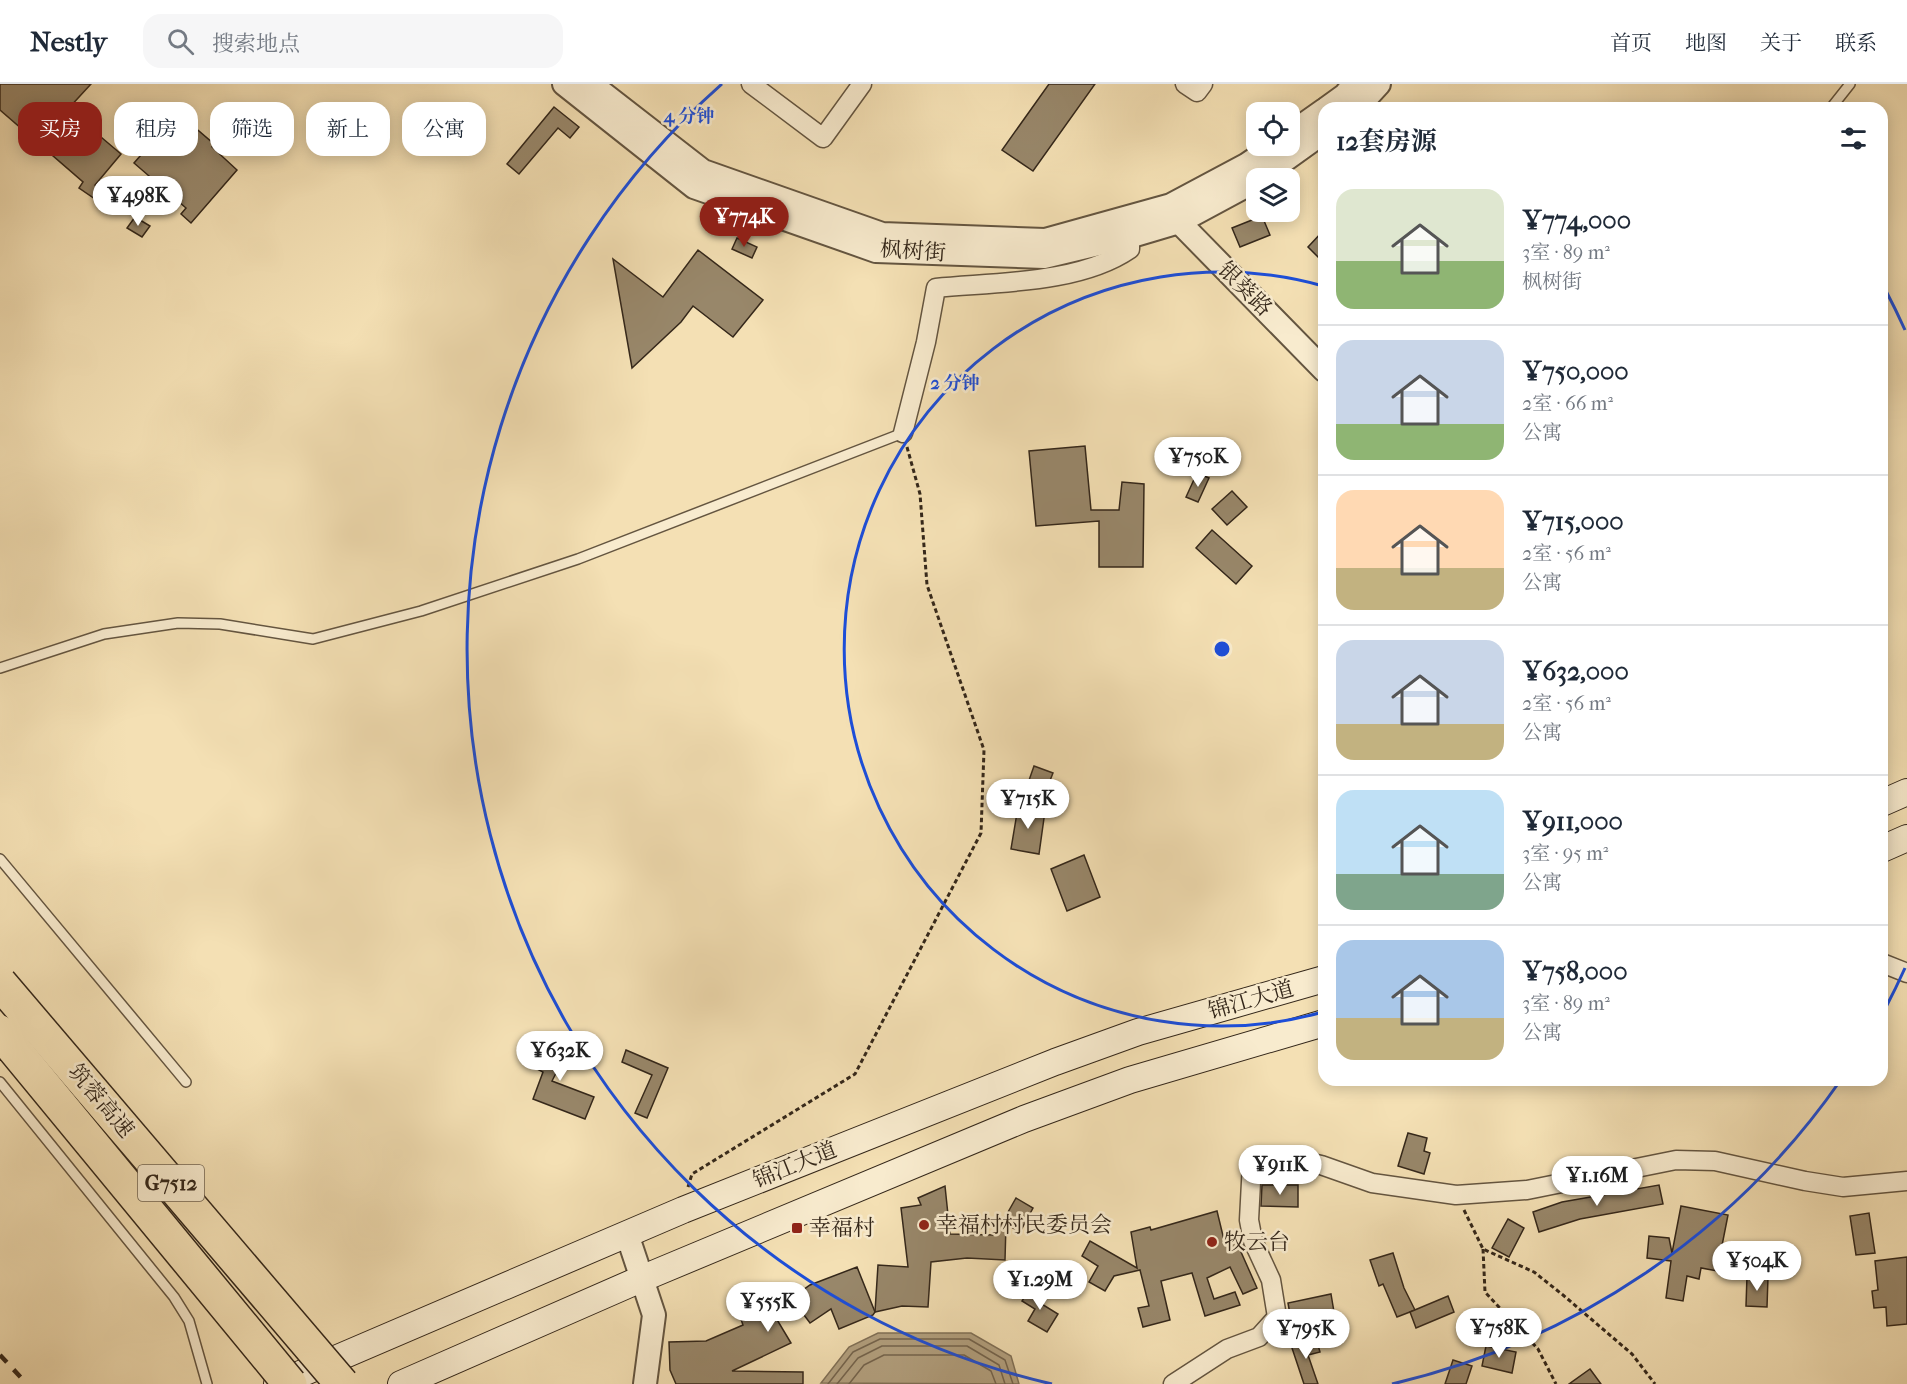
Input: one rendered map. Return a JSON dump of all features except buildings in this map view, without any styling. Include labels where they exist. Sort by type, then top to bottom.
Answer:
[{"type":"highway","name":"筑蓉高速","points":[[0,983],[342,1384]]},
{"type":"highway","name":"筑蓉高速","points":[[0,1032],[290,1384]]},
{"type":"main road","points":[[1888,800],[1907,792]]},
{"type":"main road","points":[[1888,846],[1907,838]]},
{"type":"main road","name":"锦江大道","points":[[277,1384],[682,1210],[1127,1036],[1318,981]]},
{"type":"main road","name":"锦江大道","points":[[401,1384],[1024,1119],[1130,1080],[1318,1025]]},
{"type":"street","name":"枫树街","points":[[564,84],[694,187],[876,251],[1044,257],[1175,214],[1246,184]]},
{"type":"street","name":"枫树街","points":[[591,84],[703,171],[882,234],[1045,240],[1130,227]]},
{"type":"street","points":[[751,84],[823,138],[862,84]]},
{"type":"street","points":[[1185,84],[1197,92],[1203,84]]},
{"type":"street","points":[[1336,102],[1354,84]]},
{"type":"street","points":[[1362,102],[1379,84]]},
{"type":"street","points":[[1300,127],[1318,115]]},
{"type":"street","name":"枫树街","points":[[1273,168],[1318,136]]},
{"type":"street","name":"枫树街","points":[[1175,214],[1259,156]]},
{"type":"street","name":"银葵路","points":[[1175,214],[1318,364]]},
{"type":"street","points":[[903,433],[926,342],[936,288],[1059,276],[1119,256],[1130,249],[1130,227]]},
{"type":"street","points":[[1888,965],[1907,973]]},
{"type":"street","points":[[1173,1384],[1227,1349],[1259,1337],[1277,1317],[1271,1280],[1253,1241],[1249,1220],[1252,1163],[1285,1157],[1321,1165],[1372,1183],[1456,1195],[1527,1190],[1676,1160],[1715,1161],[1843,1187],[1907,1181]]},
{"type":"street","points":[[627,1234],[654,1316],[645,1384]]},
{"type":"lane","points":[[1836,102],[1850,84]]},
{"type":"lane","points":[[0,668],[104,634],[178,623],[220,624],[313,639],[422,611],[578,559],[903,433]]},
{"type":"lane","points":[[0,859],[186,1082]]},
{"type":"lane","points":[[0,1082],[174,1298],[189,1322],[207,1384]]},
{"type":"path","points":[[682,1210],[692,1174],[855,1074],[981,833],[984,750],[927,585],[920,494],[903,433]]},
{"type":"path","points":[[1456,1195],[1483,1249],[1485,1293],[1538,1349],[1556,1384]]},
{"type":"path","points":[[1483,1249],[1534,1272],[1632,1354],[1655,1384]]},
{"type":"water","points":[[878,1333],[971,1333],[1011,1356],[1019,1384],[821,1383],[849,1347]]},
{"type":"railway","points":[[0,1355],[27,1384]]},
{"type":"place","name":"幸福村村民委员会","points":[[924,1225]]},
{"type":"place","name":"幸福村","points":[[797,1228]]},
{"type":"place","name":"牧云台","points":[[1212,1242]]}]
